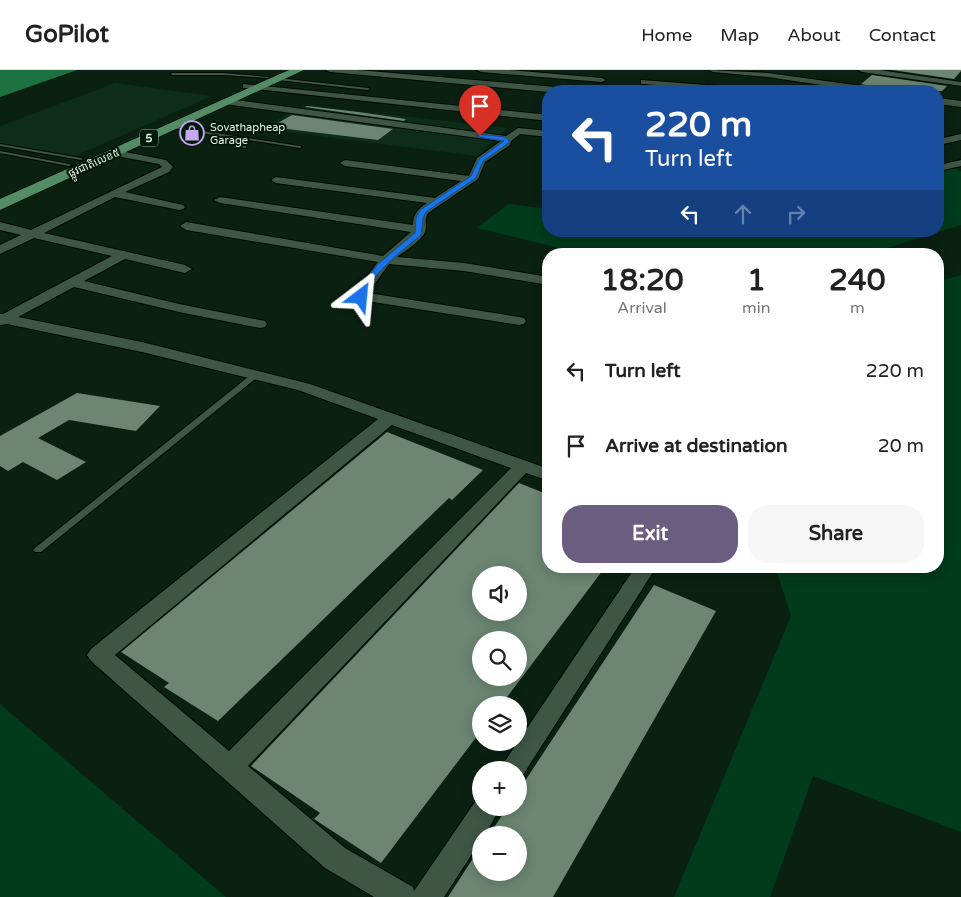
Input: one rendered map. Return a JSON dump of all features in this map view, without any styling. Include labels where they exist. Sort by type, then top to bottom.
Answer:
[{"type":"highway","name":"ផ្លូវជាតិលេខ៥","points":[[0,206],[114,149],[267,80],[298,70]]},
{"type":"highway","name":"ផ្លូវជាតិលេខ៥","points":[[0,195],[75,162],[114,149],[128,147],[172,127],[196,112],[227,102],[267,80]]},
{"type":"street","points":[[330,70],[542,89]]},
{"type":"street","points":[[481,70],[602,80]]},
{"type":"street","points":[[713,70],[836,85]]},
{"type":"street","points":[[862,70],[961,84]]},
{"type":"street","points":[[908,84],[923,70]]},
{"type":"street","points":[[267,80],[542,117]]},
{"type":"street","points":[[810,81],[810,85]]},
{"type":"street","points":[[644,82],[678,85]]},
{"type":"street","points":[[227,102],[507,140]]},
{"type":"street","points":[[944,102],[961,104]]},
{"type":"street","points":[[519,321],[359,297],[360,293],[386,260],[420,230],[420,215],[434,202],[469,179],[476,173],[481,160],[506,144],[507,140],[518,131],[542,133]]},
{"type":"street","points":[[944,141],[961,137]]},
{"type":"street","points":[[0,250],[168,167],[162,162],[114,149]]},
{"type":"street","points":[[345,163],[469,179]]},
{"type":"street","points":[[944,167],[961,163]]},
{"type":"street","points":[[276,180],[434,202]]},
{"type":"street","points":[[114,193],[179,207]]},
{"type":"street","points":[[220,200],[420,230]]},
{"type":"street","points":[[0,226],[185,269]]},
{"type":"street","points":[[186,226],[386,260],[464,267],[542,280]]},
{"type":"street","points":[[2,320],[75,283],[123,255]]},
{"type":"street","points":[[75,283],[179,308],[260,324]]},
{"type":"street","points":[[2,320],[142,347],[304,387],[542,473]]},
{"type":"street","points":[[391,417],[99,654],[335,858],[402,897]]},
{"type":"street","points":[[230,767],[523,466]]},
{"type":"street","points":[[518,761],[642,573]]},
{"type":"street","points":[[427,897],[482,816]]},
{"type":"lane","points":[[172,74],[222,74],[368,89]]},
{"type":"lane","points":[[172,127],[300,146]]},
{"type":"lane","points":[[222,135],[217,139],[244,147]]},
{"type":"lane","points":[[0,145],[75,162]]},
{"type":"lane","points":[[0,152],[75,162]]},
{"type":"lane","points":[[38,550],[256,375]]},
{"type":"shaded area","points":[[0,70],[77,70],[0,97]]},
{"type":"shaded area","points":[[115,83],[212,96],[75,156],[0,143],[0,126]]},
{"type":"shaded area","points":[[304,105],[507,128],[478,156],[263,129]]},
{"type":"shaded area","points":[[944,167],[961,171],[961,225],[944,230]]},
{"type":"shaded area","points":[[509,204],[542,208],[542,237],[923,237],[887,248],[559,248],[477,228]]},
{"type":"shaded area","points":[[961,275],[961,832],[813,776],[770,897],[674,897],[791,616],[777,573],[944,573],[944,280]]},
{"type":"shaded area","points":[[0,704],[226,897],[0,897]]},
{"type":"building","points":[[892,70],[961,70],[961,71],[954,79]]},
{"type":"building","points":[[872,75],[940,85],[866,85],[861,84]]},
{"type":"building","points":[[305,107],[406,119],[404,121]]},
{"type":"building","points":[[292,115],[393,129],[378,140],[271,127]]},
{"type":"building","points":[[77,393],[160,406],[136,431],[69,420],[38,438],[86,462],[57,480],[23,462],[8,471],[0,466],[0,436]]},
{"type":"building","points":[[387,432],[483,470],[452,500],[449,498],[218,721],[164,687],[169,683],[121,652]]},
{"type":"building","points":[[519,483],[542,492],[542,573],[601,573],[527,671],[527,631],[472,631],[472,686],[515,686],[508,696],[472,696],[472,743],[381,863],[314,819],[320,813],[251,766]]},
{"type":"building","points":[[654,585],[716,611],[553,897],[448,897],[472,860],[472,881],[527,881],[527,826],[495,826],[502,816],[527,816],[527,778]]},
{"type":"place","name":"Sovathapheap Garage","points":[[192,133]]},
{"type":"route","points":[[361,297],[359,296],[360,293],[386,260],[418,233],[420,230],[419,218],[423,211],[474,177],[481,160],[507,142],[505,139],[480,136]]}]
